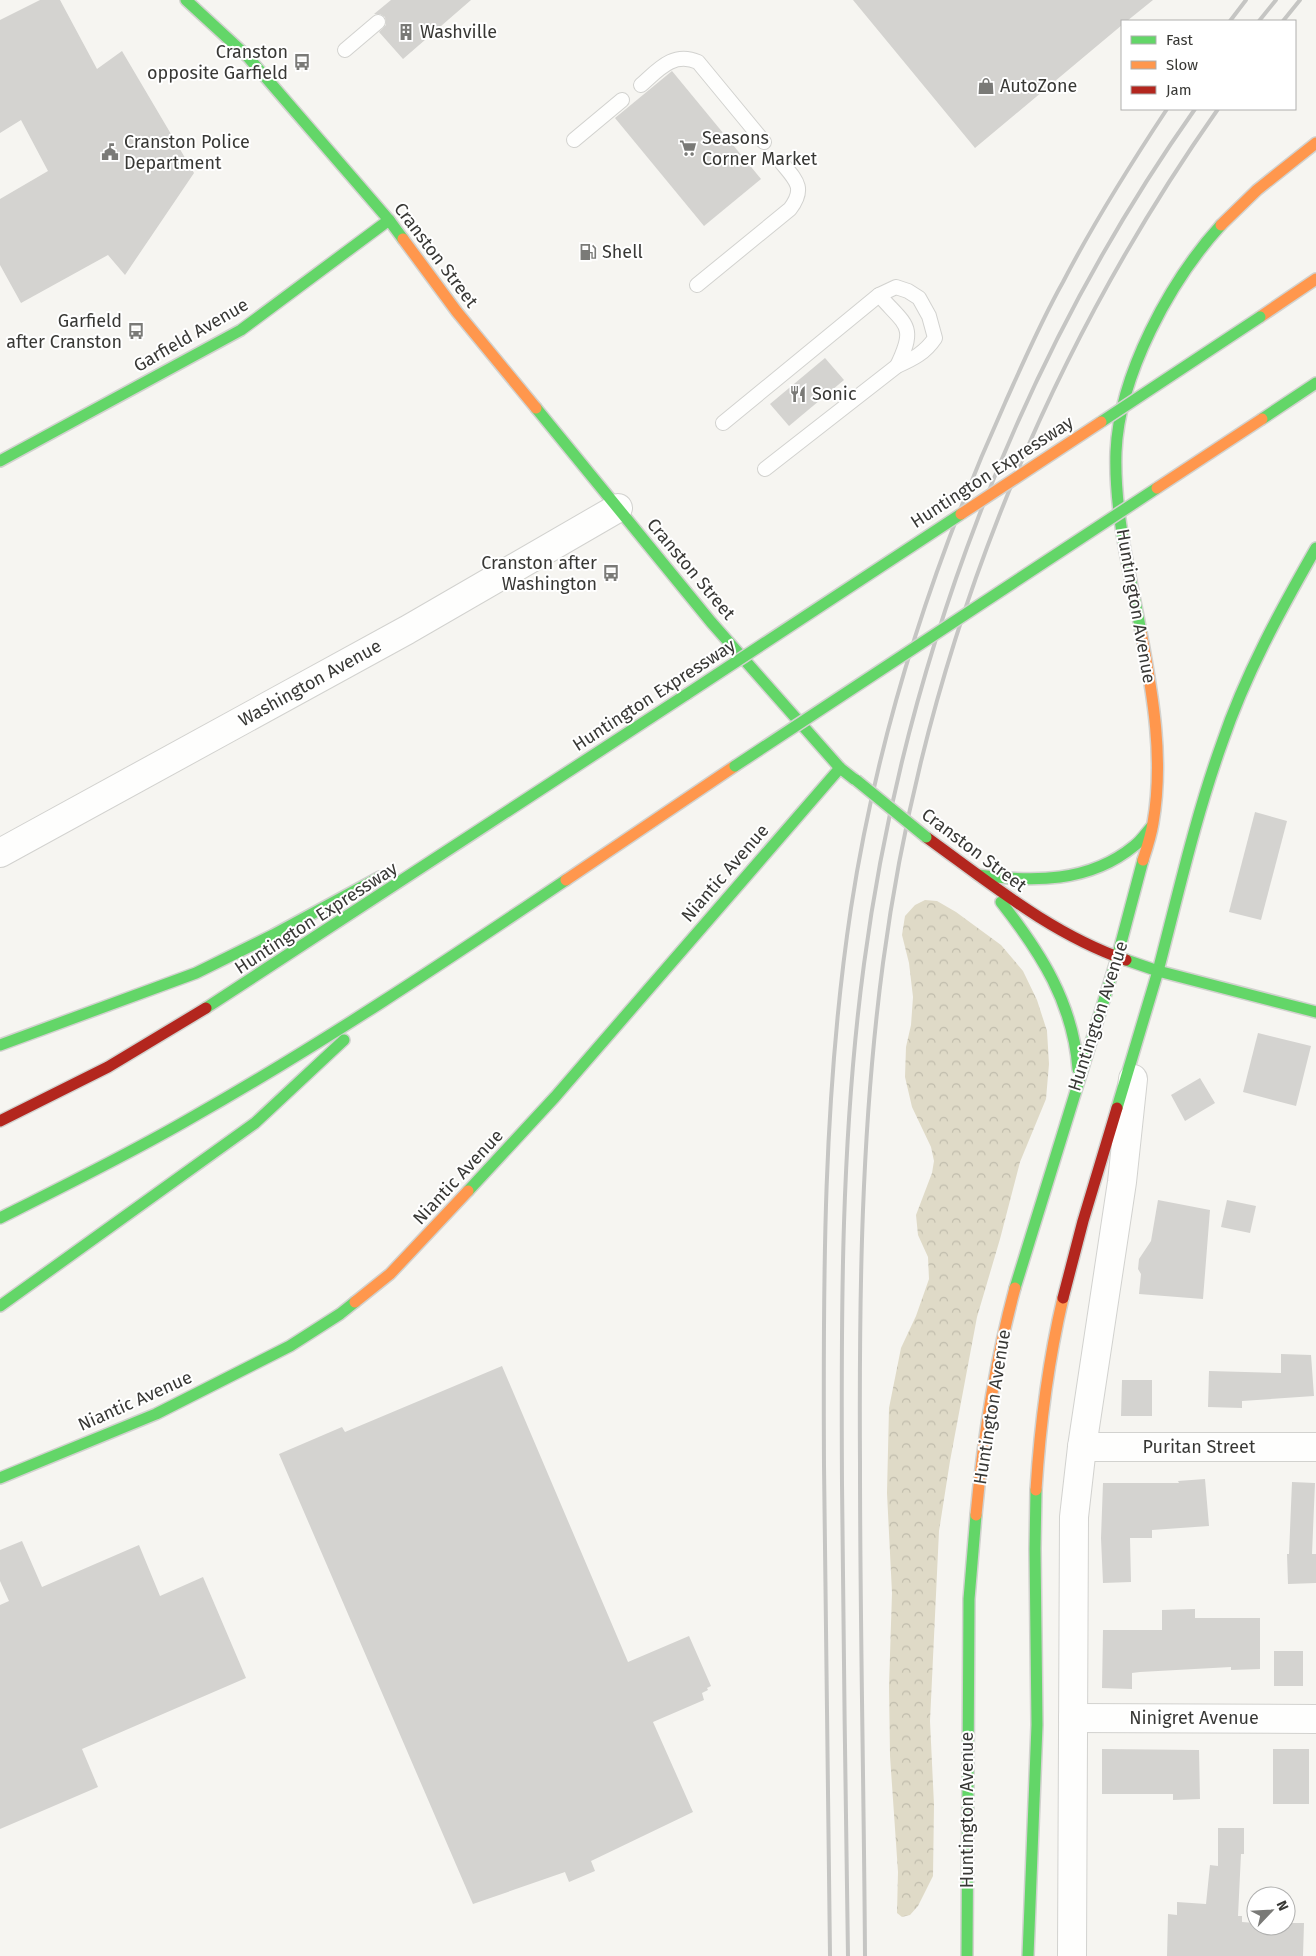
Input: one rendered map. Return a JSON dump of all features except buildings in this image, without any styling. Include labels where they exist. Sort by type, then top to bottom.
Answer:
[{"type":"main road","name":"Cranston Street","points":[[191,4],[248,57],[388,220],[457,312],[711,622],[840,768],[977,875],[1048,924],[1086,944],[1118,958],[1158,971],[1316,1012]]},
{"type":"main road","name":"Huntington Avenue","points":[[967,1956],[968,1626],[970,1571],[978,1487],[990,1404],[1007,1318],[1023,1258],[1077,1081],[1118,958],[1152,824],[1157,788],[1154,716],[1149,666],[1121,522],[1116,471],[1119,421],[1125,399],[1149,335],[1186,267],[1231,212],[1276,173],[1316,143]]},
{"type":"main road","name":"Garfield Avenue","points":[[0,461],[241,330],[388,220]]},
{"type":"main road","name":"Huntington Expressway","points":[[0,1121],[108,1067],[198,1014],[561,778],[1316,279]]},
{"type":"main road","points":[[0,1218],[122,1156],[223,1100],[387,1000],[735,766],[1316,383]]},
{"type":"main road","points":[[1028,1956],[1036,1767],[1037,1482],[1048,1373],[1071,1264],[1087,1205],[1137,1047],[1222,742],[1268,634],[1316,548]]},
{"type":"main road","name":"Niantic Avenue","points":[[0,1478],[156,1414],[290,1346],[340,1314],[390,1274],[555,1097],[840,768]]},
{"type":"main road","points":[[417,857],[561,778]]},
{"type":"main road","points":[[977,875],[1032,880],[1059,879],[1079,875],[1101,867],[1120,857],[1137,844],[1152,824]]},
{"type":"main road","points":[[0,1045],[196,972],[273,935],[391,871]]},
{"type":"main road","points":[[977,875],[1026,935],[1060,995],[1074,1036],[1078,1066],[1077,1081]]},
{"type":"main road","points":[[0,1306],[255,1123],[387,1000]]},
{"type":"street","name":"Washington Avenue","points":[[0,853],[407,630],[618,508]]},
{"type":"street","points":[[1072,1956],[1073,1543],[1076,1494],[1118,1206],[1137,1047]]},
{"type":"street","name":"Puritan Street","points":[[1082,1447],[1316,1447]]},
{"type":"street","name":"Ninigret Avenue","points":[[1073,1718],[1316,1718]]},
{"type":"lane","points":[[345,50],[378,22]]},
{"type":"lane","points":[[640,85],[674,59],[688,58],[698,62],[764,142]]},
{"type":"lane","points":[[574,140],[622,100]]},
{"type":"lane","points":[[697,285],[790,209],[798,199],[798,187],[794,178],[781,162]]},
{"type":"lane","points":[[723,423],[879,295],[896,287],[908,291],[919,298],[929,316],[935,338],[928,349],[914,359],[897,366],[765,469]]},
{"type":"lane","points":[[879,295],[907,327],[907,343],[897,366]]},
{"type":"green space","points":[[925,900],[937,901],[956,912],[1001,945],[1023,971],[1037,1000],[1047,1031],[1049,1064],[1046,1099],[1020,1162],[977,1317],[950,1461],[939,1531],[930,1721],[934,1805],[933,1876],[918,1906],[910,1915],[902,1917],[897,1913],[898,1872],[890,1756],[889,1686],[892,1593],[887,1493],[889,1408],[901,1348],[916,1316],[929,1279],[928,1257],[918,1235],[916,1215],[932,1173],[934,1161],[931,1147],[912,1107],[905,1077],[906,1047],[911,1025],[913,997],[909,963],[902,935],[905,916],[915,905]]},
{"type":"railway","points":[[1231,20],[1246,0]]},
{"type":"railway","points":[[1260,20],[1276,0]]},
{"type":"railway","points":[[1284,20],[1300,0]]},
{"type":"railway","points":[[830,1956],[824,1465],[827,1186],[830,1116],[842,977],[862,842],[892,714],[911,650],[931,588],[979,464],[1025,357],[1055,297],[1100,216],[1166,110]]},
{"type":"railway","points":[[848,1956],[842,1484],[842,1288],[847,1158],[856,1029],[882,851],[908,738],[940,627],[979,517],[1023,410],[1075,305],[1132,205],[1194,110]]},
{"type":"railway","points":[[865,1956],[860,1401],[863,1213],[870,1088],[876,1025],[883,963],[902,849],[928,736],[960,625],[999,516],[1045,409],[1096,306],[1154,206],[1217,110]]},
{"type":"traffic: fast","points":[[186,0],[248,57],[389,220],[403,239]]},
{"type":"traffic: fast","points":[[0,461],[241,330],[389,220]]},
{"type":"traffic: fast","points":[[1141,632],[1120,520],[1116,475],[1119,422],[1126,392],[1150,331],[1184,273],[1221,225]]},
{"type":"traffic: fast","points":[[1101,422],[1260,317]]},
{"type":"traffic: fast","points":[[1262,419],[1316,383]]},
{"type":"traffic: fast","points":[[536,408],[711,622],[840,768],[854,779]]},
{"type":"traffic: fast","points":[[735,766],[1157,488]]},
{"type":"traffic: fast","points":[[687,694],[961,514]]},
{"type":"traffic: fast","points":[[1158,971],[1195,828],[1212,771],[1231,718],[1252,668],[1289,595],[1316,548]]},
{"type":"traffic: fast","points":[[206,1008],[687,694]]},
{"type":"traffic: fast","points":[[468,1191],[555,1097],[840,768]]},
{"type":"traffic: fast","points":[[856,780],[926,837]]},
{"type":"traffic: fast","points":[[978,875],[1040,879],[1079,873],[1117,858],[1137,844],[1152,826]]},
{"type":"traffic: fast","points":[[1015,1288],[1117,958],[1143,860]]},
{"type":"traffic: fast","points":[[0,1045],[196,973],[273,935],[380,877]]},
{"type":"traffic: fast","points":[[0,1218],[96,1170],[168,1131],[287,1062],[381,1003],[566,880]]},
{"type":"traffic: fast","points":[[1001,902],[1029,940],[1053,980],[1069,1022],[1075,1045],[1078,1069]]},
{"type":"traffic: fast","points":[[1126,960],[1158,971],[1316,1012]]},
{"type":"traffic: fast","points":[[1117,1108],[1158,971]]},
{"type":"traffic: fast","points":[[0,1306],[255,1123],[344,1040]]},
{"type":"traffic: fast","points":[[0,1478],[156,1414],[290,1346],[340,1314],[355,1302]]},
{"type":"traffic: fast","points":[[1028,1956],[1037,1725],[1036,1490]]},
{"type":"traffic: fast","points":[[967,1956],[969,1599],[976,1515]]},
{"type":"traffic: slow","points":[[1221,225],[1257,190],[1316,143]]},
{"type":"traffic: slow","points":[[403,239],[457,312],[536,408]]},
{"type":"traffic: slow","points":[[1260,317],[1316,279]]},
{"type":"traffic: slow","points":[[1157,488],[1262,419]]},
{"type":"traffic: slow","points":[[961,514],[1101,422]]},
{"type":"traffic: slow","points":[[1141,632],[1153,704],[1157,751],[1156,799],[1153,823],[1143,860]]},
{"type":"traffic: slow","points":[[566,880],[735,766]]},
{"type":"traffic: slow","points":[[355,1302],[390,1274],[468,1191]]},
{"type":"traffic: slow","points":[[976,1515],[991,1401],[1001,1344],[1015,1288]]},
{"type":"traffic: slow","points":[[1036,1490],[1045,1394],[1063,1298]]},
{"type":"traffic: jam","points":[[926,837],[1047,922],[1098,949],[1126,960]]},
{"type":"traffic: jam","points":[[0,1121],[108,1067],[206,1008]]},
{"type":"traffic: jam","points":[[1063,1298],[1083,1221],[1117,1108]]},
{"type":"place","name":"Washville","points":[[406,32]]},
{"type":"place","name":"Cranston opposite Garfield","points":[[302,62]]},
{"type":"place","name":"AutoZone","points":[[986,86]]},
{"type":"place","name":"Seasons Corner Market","points":[[688,148]]},
{"type":"place","name":"Cranston Police Department","points":[[110,152]]},
{"type":"place","name":"Shell","points":[[588,252]]},
{"type":"place","name":"Garfield after Cranston","points":[[136,331]]},
{"type":"place","name":"Sonic","points":[[798,394]]},
{"type":"place","name":"Cranston after Washington","points":[[611,573]]}]
